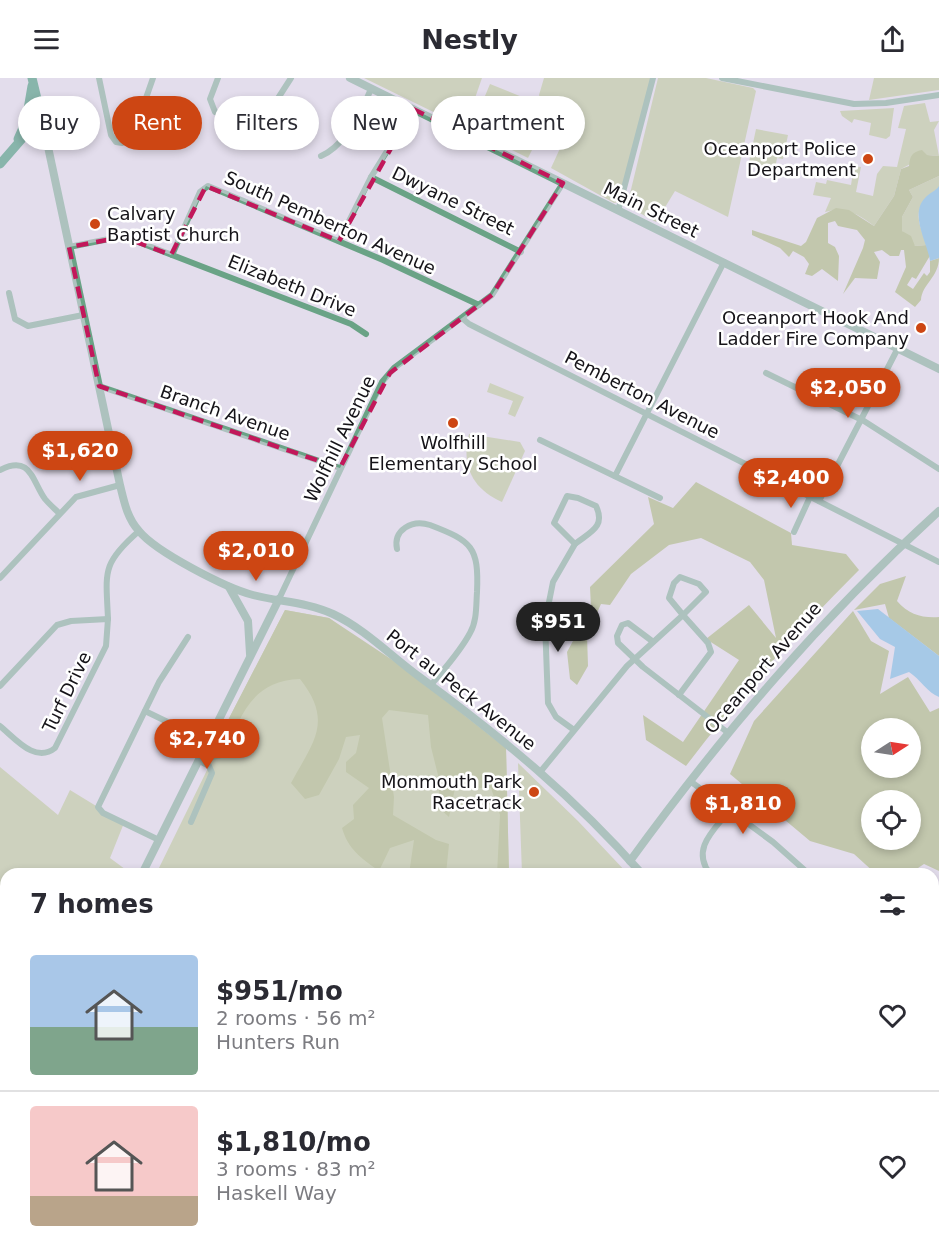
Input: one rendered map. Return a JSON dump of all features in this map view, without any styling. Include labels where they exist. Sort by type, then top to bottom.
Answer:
[{"type":"main road","points":[[33,80],[36,96]]},
{"type":"main road","points":[[30,96],[33,80]]},
{"type":"main road","points":[[0,164],[18,138]]},
{"type":"street","points":[[99,78],[111,135],[116,142],[122,143],[132,138],[153,78]]},
{"type":"street","points":[[218,78],[211,94],[211,106],[217,113],[251,128],[262,123],[291,78]]},
{"type":"street","name":"Main Street","points":[[350,78],[386,96]]},
{"type":"street","points":[[618,211],[653,78]]},
{"type":"street","points":[[722,78],[854,104],[886,103],[939,95]]},
{"type":"street","points":[[321,156],[332,152],[339,144],[371,89]]},
{"type":"street","name":"Main Street","points":[[419,112],[939,369]]},
{"type":"street","points":[[49,150],[120,485],[128,513],[139,531]]},
{"type":"street","points":[[339,242],[371,177],[388,150]]},
{"type":"street","name":"Dwyane Street","points":[[371,177],[521,252]]},
{"type":"street","name":"Wolfhill Avenue","points":[[145,868],[279,599],[374,396],[390,373],[496,291],[563,183]]},
{"type":"street","name":"South Pemberton Avenue","points":[[172,255],[201,192],[208,186],[479,305]]},
{"type":"street","name":"Elizabeth Drive","points":[[69,247],[123,237],[351,324],[366,334]]},
{"type":"street","points":[[615,476],[724,262]]},
{"type":"street","points":[[9,292],[15,319],[28,326],[83,315]]},
{"type":"street","name":"Pemberton Avenue","points":[[462,318],[469,324],[939,562]]},
{"type":"street","points":[[819,501],[898,348]]},
{"type":"street","points":[[766,373],[861,420],[939,469]]},
{"type":"street","name":"Branch Avenue","points":[[99,386],[340,468]]},
{"type":"street","points":[[540,440],[660,498]]},
{"type":"street","points":[[0,470],[15,465],[28,470],[36,479],[45,498],[60,513]]},
{"type":"street","points":[[0,578],[60,513],[80,495],[120,485]]},
{"type":"street","points":[[574,544],[554,523],[564,500],[569,495],[596,506],[601,520],[574,544],[557,573],[546,614],[547,700],[554,714],[574,730]]},
{"type":"street","points":[[794,532],[810,497]]},
{"type":"street","name":"Oceanport Avenue","points":[[630,861],[727,732],[816,630],[903,544],[939,512]]},
{"type":"street","points":[[397,549],[397,539],[402,530],[412,524],[422,523],[462,540],[471,548],[476,558],[476,612],[472,629],[431,685]]},
{"type":"street","name":"Port au Peck Avenue","points":[[139,531],[157,546],[228,586],[256,596],[312,606],[340,618],[431,685],[541,771],[588,816],[636,868]]},
{"type":"street","name":"Turf Drive","points":[[0,726],[35,753],[46,753],[55,748],[106,646],[107,568],[111,559],[139,531]]},
{"type":"street","points":[[541,771],[635,659],[652,641],[683,615],[706,592],[699,584],[680,577],[674,583],[669,597],[683,615],[704,638],[710,647],[709,655],[679,695]]},
{"type":"street","points":[[228,586],[246,616],[250,656]]},
{"type":"street","points":[[0,686],[57,625],[71,621],[108,619]]},
{"type":"street","points":[[652,641],[634,625],[628,623],[622,625],[616,640],[635,659],[727,732]]},
{"type":"street","points":[[159,840],[103,813],[98,807],[165,672],[188,638]]},
{"type":"street","points":[[145,711],[207,741]]},
{"type":"street","points":[[191,822],[212,773],[211,767],[198,760]]},
{"type":"street","points":[[690,781],[773,842],[802,868]]},
{"type":"street","points":[[706,868],[702,861],[702,848],[729,811]]},
{"type":"highlighted area","points":[[413,109],[563,183],[492,295],[390,373],[340,468],[99,386],[69,247],[123,237],[171,255],[206,186],[339,241]]},
{"type":"green space","points":[[364,78],[482,78],[476,96],[431,96],[431,111],[419,105],[419,96],[401,96]]},
{"type":"green space","points":[[544,78],[651,78],[618,202],[614,203],[551,168],[559,150],[585,150],[585,96],[539,95]]},
{"type":"green space","points":[[658,78],[706,78],[753,88],[756,91],[728,217],[675,191],[656,222],[627,206]]},
{"type":"green space","points":[[874,78],[939,78],[939,90],[869,100]]},
{"type":"green space","points":[[490,84],[520,96],[485,96]]},
{"type":"green space","points":[[925,103],[930,122],[939,121],[934,130],[939,156],[927,155],[901,169],[894,196],[874,226],[851,212],[832,210],[825,212],[831,198],[813,195],[816,182],[826,184],[827,180],[851,185],[854,166],[861,167],[856,192],[873,196],[877,174],[883,166],[897,167],[906,129],[898,128],[904,106]]},
{"type":"green space","points":[[894,108],[890,136],[886,139],[869,135],[871,123],[854,119],[852,123],[842,116],[840,111]]},
{"type":"green space","points":[[756,129],[788,135],[783,159],[777,158],[775,169],[749,162]]},
{"type":"green space","points":[[512,150],[532,150],[528,158]]},
{"type":"green space","points":[[922,150],[927,155],[939,156],[939,176],[909,190],[913,197],[902,217],[902,231],[911,236],[915,246],[927,245],[931,254],[916,279],[912,277],[907,285],[913,289],[924,273],[927,276],[930,272],[930,261],[939,258],[936,270],[915,307],[895,292],[906,267],[904,250],[901,250],[899,256],[890,256],[882,250],[874,252],[880,262],[877,279],[855,278],[843,294],[865,240],[857,230],[838,226],[835,221],[828,223],[828,243],[835,247],[839,256],[838,281],[822,269],[812,276],[805,274],[809,264],[804,257],[793,251],[789,257],[780,248],[752,235],[752,230],[801,246],[806,242],[817,218],[836,208],[849,210],[874,226],[894,196],[901,169],[909,166],[912,155]]},
{"type":"green space","points":[[939,176],[939,188],[920,207],[919,220],[927,245],[915,246],[902,231],[902,217],[913,197],[909,190]]},
{"type":"green space","points":[[490,383],[524,397],[515,417],[508,414],[513,401],[487,392]]},
{"type":"green space","points":[[469,434],[520,442],[525,451],[502,502],[483,490],[471,475],[467,456]]},
{"type":"green space","points":[[696,482],[791,533],[792,545],[846,554],[859,570],[769,665],[686,766],[646,740],[643,715],[683,742],[739,660],[706,639],[749,605],[776,638],[764,580],[750,562],[701,538],[669,545],[631,574],[610,605],[601,604],[587,635],[588,666],[577,685],[570,679],[567,652],[591,608],[590,587],[654,524],[648,497],[673,508]]},
{"type":"green space","points":[[906,576],[897,601],[906,610],[916,615],[939,617],[939,656],[889,618],[885,604],[854,610],[880,584]]},
{"type":"green space","points":[[285,610],[329,618],[506,748],[509,868],[159,868],[209,766],[209,757]]},
{"type":"green space","points":[[285,610],[329,618],[403,667],[506,748],[509,868],[497,868],[500,815],[491,788],[455,788],[449,817],[440,809],[438,775],[431,747],[428,715],[389,710],[382,718],[394,797],[393,815],[436,840],[449,844],[447,868],[410,868],[414,840],[390,848],[380,868],[375,868],[361,857],[348,842],[342,828],[354,819],[353,805],[369,788],[346,772],[346,762],[356,753],[360,735],[346,737],[339,759],[319,795],[305,799],[291,783],[312,743],[318,720],[310,694],[300,679],[283,681],[258,694],[242,716],[222,758],[213,760],[209,757]]},
{"type":"green space","points":[[853,611],[871,641],[889,651],[880,694],[908,677],[930,712],[939,708],[939,868],[924,864],[918,868],[869,868],[854,854],[810,841],[730,774],[754,721]]},
{"type":"green space","name":"Monmouth Park Racetrack","points":[[518,763],[622,868],[522,868]]},
{"type":"green space","points":[[0,767],[58,815],[70,790],[124,823],[110,858],[124,868],[0,868]]},
{"type":"water","points":[[939,186],[939,258],[930,261],[919,212],[925,198]]},
{"type":"water","points":[[878,609],[939,656],[939,697],[909,672],[890,679],[895,647],[880,639],[857,611]]},
{"type":"place","name":"Oceanport Police Department","points":[[868,159]]},
{"type":"place","name":"Calvary Baptist Church","points":[[95,224]]},
{"type":"place","name":"Oceanport Hook And Ladder Fire Company","points":[[921,328]]},
{"type":"place","name":"Wolfhill Elementary School","points":[[453,423]]},
{"type":"place","name":"Monmouth Park Racetrack","points":[[534,792]]}]
